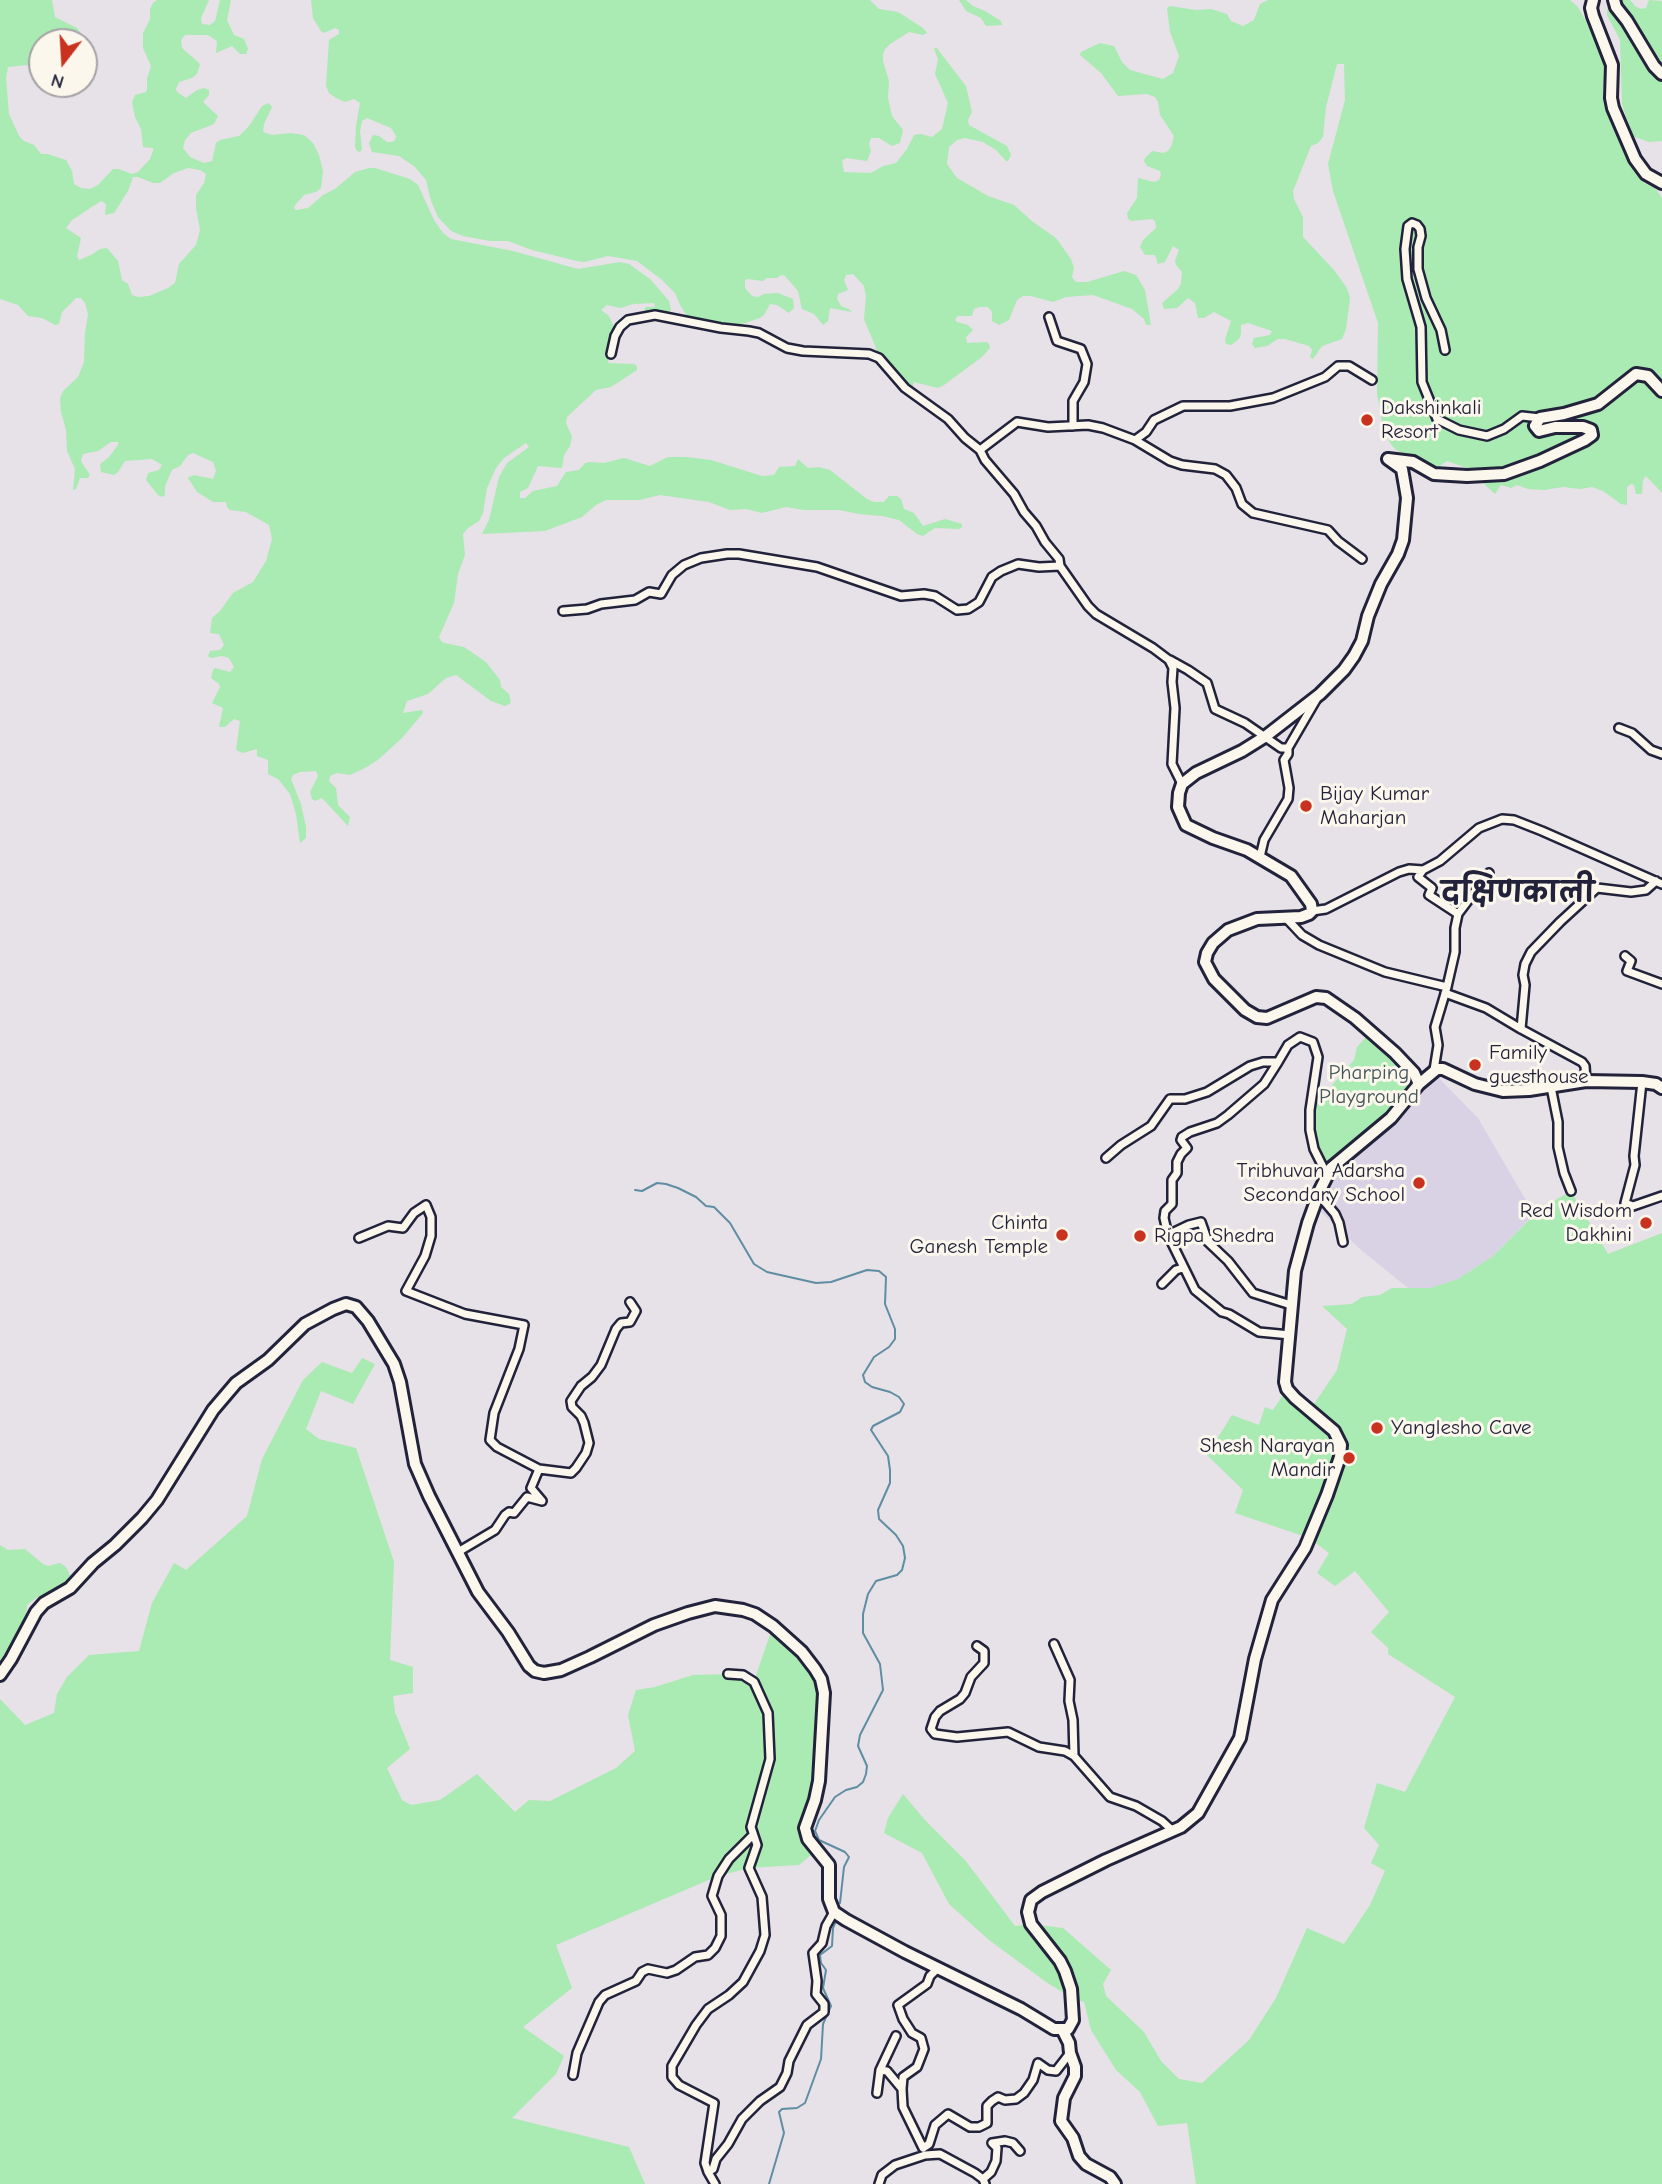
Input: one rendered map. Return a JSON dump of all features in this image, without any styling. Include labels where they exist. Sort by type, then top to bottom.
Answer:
[{"type":"main road","points":[[1593,0],[1593,16],[1612,65],[1613,108],[1635,159],[1646,174],[1662,183]]},
{"type":"main road","points":[[1614,0],[1654,66],[1662,74]]},
{"type":"main road","points":[[1419,1084],[1414,1073],[1395,1053],[1355,1018],[1326,998],[1316,997],[1268,1018],[1257,1017],[1245,1010],[1214,979],[1205,962],[1207,953],[1213,943],[1228,930],[1257,919],[1301,917],[1311,911],[1311,904],[1291,876],[1260,858],[1186,825],[1178,807],[1182,784],[1196,773],[1266,736],[1320,694],[1354,656],[1362,641],[1368,616],[1381,584],[1403,540],[1407,498],[1402,469],[1388,459],[1413,462],[1434,474],[1504,474],[1533,464],[1592,435],[1591,430],[1583,428],[1555,427],[1539,431],[1535,426],[1540,418],[1598,404],[1636,373],[1648,376],[1662,391]]},
{"type":"main road","points":[[0,1675],[36,1612],[44,1603],[70,1588],[93,1563],[126,1535],[157,1500],[226,1393],[236,1382],[268,1360],[305,1324],[346,1304],[356,1307],[394,1364],[400,1382],[415,1464],[429,1496],[478,1591],[517,1644],[528,1666],[544,1673],[561,1670],[654,1625],[715,1606],[731,1607],[755,1614],[773,1626],[815,1669],[821,1679],[824,1693],[819,1781],[805,1828],[808,1839],[830,1865],[829,1899],[834,1912],[937,1969],[1021,2009],[1054,2029],[1063,2031],[1070,2027],[1073,2020],[1072,1989],[1060,1961],[1031,1924],[1028,1912],[1031,1900],[1106,1860],[1173,1831],[1188,1823],[1198,1813],[1238,1743],[1255,1659],[1272,1600],[1305,1548],[1340,1457],[1341,1444],[1334,1431],[1287,1389],[1286,1374],[1291,1305],[1301,1243],[1317,1197],[1331,1168],[1391,1118],[1434,1070],[1443,1069],[1475,1084],[1503,1091],[1586,1081],[1642,1082],[1656,1084],[1662,1088]]},
{"type":"main road","points":[[1063,2031],[1069,2043],[1075,2076],[1064,2098],[1061,2121],[1073,2138],[1079,2156],[1086,2164],[1110,2177],[1115,2184]]},
{"type":"street","points":[[1445,350],[1441,330],[1426,298],[1418,269],[1420,229],[1412,223],[1408,226],[1405,249],[1407,279],[1421,327],[1422,382],[1437,419],[1459,430],[1487,436],[1522,416],[1540,418]]},
{"type":"street","points":[[611,355],[620,327],[628,320],[654,315],[759,333],[787,348],[803,352],[869,354],[879,358],[905,388],[948,419],[964,438],[980,450],[1059,559],[1060,566],[1073,587],[1096,614],[1207,683],[1215,709],[1245,723],[1281,748],[1288,748]]},
{"type":"street","points":[[1049,317],[1057,341],[1081,349],[1087,364],[1084,382],[1073,401],[1073,426]]},
{"type":"street","points":[[1135,440],[1146,432],[1154,420],[1174,410],[1195,405],[1230,406],[1273,398],[1325,377],[1338,366],[1349,366],[1372,380]]},
{"type":"street","points":[[980,450],[1017,422],[1048,427],[1088,425],[1103,428],[1135,440],[1170,461],[1215,469],[1226,475],[1237,488],[1242,504],[1253,513],[1328,530],[1363,559]]},
{"type":"street","points":[[563,611],[635,600],[649,592],[661,594],[671,575],[684,565],[701,558],[727,554],[817,567],[901,596],[935,596],[957,610],[968,609],[979,601],[992,577],[1001,571],[1018,565],[1060,566]]},
{"type":"street","points":[[1170,660],[1173,668],[1175,708],[1172,764],[1182,784]]},
{"type":"street","points":[[1260,858],[1264,840],[1288,799],[1289,788],[1284,760],[1288,748],[1320,694]]},
{"type":"street","points":[[1619,728],[1632,733],[1651,750],[1662,754]]},
{"type":"street","points":[[1458,914],[1429,895],[1432,888],[1418,877],[1423,870],[1440,861],[1479,828],[1502,819],[1514,820],[1542,831],[1659,883]]},
{"type":"street","points":[[1311,911],[1326,909],[1409,869],[1423,870]]},
{"type":"street","points":[[1434,1070],[1438,1045],[1435,1027],[1455,952],[1458,914],[1489,873]]},
{"type":"street","points":[[1521,1029],[1525,985],[1523,975],[1531,952],[1597,888],[1631,892],[1646,890],[1659,883]]},
{"type":"street","points":[[1286,918],[1302,935],[1319,945],[1385,972],[1446,990],[1486,1007],[1582,1062],[1586,1081]]},
{"type":"street","points":[[1625,956],[1631,961],[1627,971],[1662,984]]},
{"type":"street","points":[[1290,1335],[1259,1332],[1222,1312],[1195,1290],[1168,1235],[1164,1218],[1172,1204],[1172,1180],[1177,1173],[1177,1162],[1187,1148],[1181,1140],[1182,1137],[1217,1123],[1264,1084],[1288,1045],[1300,1037],[1313,1042],[1318,1057],[1310,1110],[1310,1130],[1318,1160],[1327,1175]]},
{"type":"street","points":[[1106,1158],[1151,1126],[1170,1100],[1185,1099],[1207,1092],[1250,1066],[1263,1062],[1278,1062]]},
{"type":"street","points":[[1642,1082],[1635,1165],[1625,1203],[1633,1206],[1662,1196]]},
{"type":"street","points":[[1551,1087],[1558,1147],[1564,1173],[1572,1191]]},
{"type":"street","points":[[1317,1197],[1335,1214],[1343,1242]]},
{"type":"street","points":[[359,1238],[388,1226],[403,1228],[414,1213],[426,1205],[431,1217],[431,1236],[425,1256],[406,1291],[465,1314],[524,1325],[519,1349],[494,1413],[490,1440],[497,1447],[539,1469],[571,1473],[586,1452],[589,1443],[584,1423],[570,1401],[601,1365],[616,1329],[621,1323],[630,1322],[636,1311],[630,1302]]},
{"type":"street","points":[[1168,1235],[1200,1222],[1208,1242],[1228,1261],[1253,1293],[1291,1305]]},
{"type":"street","points":[[1162,1284],[1176,1270],[1183,1268]]},
{"type":"street","points":[[458,1552],[495,1530],[505,1515],[514,1513],[527,1497],[542,1501],[531,1488],[539,1469]]},
{"type":"street","points":[[1054,1644],[1070,1680],[1073,1756]]},
{"type":"street","points":[[977,1646],[984,1651],[984,1663],[971,1677],[960,1699],[935,1717],[931,1729],[935,1734],[957,1737],[1008,1732],[1039,1747],[1065,1751],[1073,1756],[1110,1797],[1136,1806],[1162,1821],[1173,1831]]},
{"type":"street","points":[[715,2184],[705,2163],[714,2103],[679,2085],[673,2077],[672,2066],[708,2009],[743,1982],[760,1951],[765,1935],[762,1897],[749,1868],[757,1845],[751,1826],[770,1759],[768,1713],[754,1682],[743,1675],[727,1674]]},
{"type":"street","points":[[573,2075],[577,2053],[599,2002],[605,1995],[636,1981],[642,1972],[649,1969],[667,1973],[695,1957],[708,1955],[715,1948],[721,1936],[721,1915],[712,1896],[718,1876],[729,1859],[753,1835]]},
{"type":"street","points":[[708,2172],[713,2169],[742,2119],[760,2101],[780,2087],[789,2061],[807,2025],[824,2012],[824,2004],[816,1994],[813,1953],[822,1943],[834,1912]]},
{"type":"street","points":[[924,2152],[903,2107],[902,2089],[903,2077],[918,2067],[924,2049],[921,2038],[912,2033],[898,2005],[928,1984],[930,1976],[937,1969]]},
{"type":"street","points":[[877,2094],[880,2070],[896,2036]]},
{"type":"street","points":[[924,2152],[935,2125],[948,2114],[970,2127],[979,2127],[987,2123],[987,2105],[992,2101],[998,2097],[1005,2100],[1016,2099],[1024,2093],[1033,2080],[1038,2063],[1048,2070],[1056,2071],[1070,2053]]},
{"type":"street","points":[[880,2070],[887,2071],[902,2089]]},
{"type":"street","points":[[878,2184],[882,2175],[895,2165],[924,2152],[940,2154],[984,2182],[996,2161],[997,2148],[992,2143],[1013,2143],[1020,2151]]},
{"type":"shaded area","name":"Tribhuvan Adarsha Secondary School","points":[[1432,1071],[1478,1118],[1534,1214],[1493,1256],[1458,1279],[1430,1289],[1408,1288],[1361,1250],[1314,1205],[1327,1175]]},
{"type":"green space","points":[[0,0],[52,0],[55,17],[77,28],[28,28],[28,64],[8,67],[6,78],[9,114],[19,136],[34,145],[41,154],[66,160],[72,171],[74,184],[90,189],[98,185],[113,169],[132,174],[138,172],[150,159],[153,151],[153,148],[143,147],[141,129],[132,102],[135,95],[146,92],[147,89],[151,66],[143,48],[143,33],[150,19],[153,3],[157,0],[209,0],[201,18],[202,24],[210,25],[215,21],[220,0],[231,0],[227,20],[234,35],[244,39],[248,49],[246,54],[240,54],[232,46],[216,53],[217,41],[208,35],[185,35],[181,40],[182,48],[200,64],[197,74],[179,82],[177,92],[186,98],[197,90],[209,90],[209,95],[203,102],[218,116],[214,124],[191,133],[185,140],[183,148],[190,157],[204,163],[212,161],[216,143],[239,136],[262,106],[269,103],[272,107],[263,132],[272,135],[304,135],[313,143],[319,155],[323,171],[321,188],[304,195],[295,205],[296,210],[308,208],[355,172],[375,168],[410,179],[418,185],[434,220],[451,239],[513,251],[578,269],[620,262],[629,264],[650,279],[669,301],[669,313],[645,311],[645,307],[655,307],[654,303],[620,308],[607,305],[601,310],[609,316],[614,327],[608,363],[634,364],[637,370],[611,387],[596,390],[567,417],[566,423],[572,437],[562,468],[538,466],[528,488],[520,492],[520,498],[525,498],[533,491],[557,486],[566,472],[579,470],[585,463],[590,462],[604,463],[624,458],[650,466],[668,457],[686,457],[711,460],[762,476],[774,475],[779,467],[795,466],[798,459],[808,468],[830,470],[874,502],[884,502],[889,496],[897,496],[904,509],[914,513],[923,526],[945,519],[962,524],[962,527],[935,528],[923,536],[899,520],[882,516],[786,507],[762,513],[746,509],[730,510],[709,502],[660,495],[639,500],[606,500],[582,517],[545,531],[482,534],[489,520],[499,477],[507,463],[529,447],[526,443],[504,458],[496,468],[487,488],[479,521],[463,534],[465,555],[458,574],[454,603],[439,637],[444,643],[464,647],[486,662],[500,680],[501,687],[509,694],[511,703],[505,706],[491,701],[456,675],[446,678],[428,694],[407,701],[403,713],[422,710],[423,713],[402,738],[367,767],[350,775],[337,773],[330,776],[329,781],[336,788],[338,805],[350,817],[348,826],[322,798],[315,801],[312,799],[310,792],[318,776],[316,771],[293,775],[291,779],[306,827],[306,838],[300,843],[290,794],[278,779],[268,774],[268,760],[257,756],[257,749],[243,753],[236,750],[240,721],[234,719],[225,727],[219,727],[223,708],[212,703],[220,687],[211,678],[213,670],[215,668],[230,672],[234,667],[229,658],[208,656],[210,651],[220,650],[224,645],[219,634],[210,633],[212,618],[233,593],[253,582],[266,561],[272,539],[269,525],[246,512],[230,510],[226,502],[213,502],[197,492],[188,478],[194,475],[213,479],[216,471],[213,462],[193,453],[172,470],[165,486],[165,495],[162,497],[146,480],[148,473],[159,470],[162,465],[152,459],[125,461],[114,475],[101,472],[100,464],[118,445],[118,442],[111,442],[98,451],[83,454],[81,461],[90,475],[88,478],[80,478],[73,490],[75,469],[67,451],[60,398],[63,391],[78,377],[84,362],[88,314],[85,303],[81,298],[76,298],[62,312],[59,324],[55,325],[42,318],[28,316],[18,305],[0,299]],"holes":[[[188,168],[206,174],[196,195],[200,230],[196,245],[179,264],[175,283],[168,288],[149,296],[132,295],[128,284],[122,280],[118,261],[107,248],[79,260],[77,256],[81,238],[66,228],[72,220],[101,201],[106,204],[105,215],[114,213],[128,191],[133,177],[160,183],[174,173]]]},
{"type":"green space","points":[[311,0],[870,0],[879,9],[898,12],[927,33],[923,35],[909,32],[890,44],[883,54],[892,116],[903,130],[900,143],[892,146],[879,138],[871,138],[871,151],[867,161],[846,158],[842,161],[844,172],[871,173],[896,163],[914,135],[932,137],[942,129],[948,103],[935,74],[938,59],[934,49],[936,47],[966,86],[972,112],[969,125],[1007,146],[1011,155],[1006,161],[996,150],[983,142],[965,138],[957,140],[949,147],[947,164],[957,178],[988,196],[1014,205],[1056,238],[1071,259],[1074,268],[1072,277],[1076,282],[1087,282],[1124,271],[1136,275],[1145,290],[1151,325],[1146,325],[1144,319],[1132,309],[1093,295],[1066,297],[1053,302],[1023,296],[1017,300],[1009,320],[999,325],[992,321],[992,312],[988,307],[979,307],[974,309],[972,316],[958,316],[955,320],[973,330],[966,337],[967,343],[987,342],[990,348],[944,385],[938,388],[914,382],[912,390],[878,353],[864,319],[864,286],[853,274],[846,275],[844,280],[848,290],[838,294],[837,299],[841,306],[852,312],[830,308],[828,321],[823,325],[814,314],[802,309],[798,291],[785,276],[763,281],[745,280],[745,288],[752,296],[778,293],[793,299],[794,308],[789,313],[770,304],[760,318],[733,327],[694,320],[687,316],[675,293],[637,261],[608,256],[584,262],[577,261],[508,241],[463,236],[451,231],[438,217],[426,180],[415,167],[399,156],[372,152],[369,143],[373,135],[387,142],[395,140],[396,136],[391,128],[367,118],[362,121],[362,149],[357,151],[356,126],[360,103],[354,99],[345,102],[336,98],[329,93],[326,86],[329,40],[339,34],[339,30],[335,28],[324,33],[321,31],[313,18]]},
{"type":"green space","points":[[959,0],[966,0],[985,11],[1001,21],[1002,25],[986,26],[981,18],[966,11]]},
{"type":"green space","points":[[1268,0],[1570,0],[1578,7],[1608,70],[1603,98],[1612,123],[1633,167],[1644,183],[1655,188],[1662,198],[1662,493],[1646,476],[1642,494],[1636,494],[1634,485],[1627,487],[1627,505],[1592,487],[1544,490],[1501,485],[1495,494],[1467,468],[1447,461],[1438,467],[1432,467],[1396,450],[1390,443],[1383,427],[1377,394],[1378,323],[1333,191],[1328,164],[1345,100],[1344,64],[1337,64],[1326,107],[1323,137],[1311,146],[1293,191],[1303,217],[1303,237],[1347,288],[1350,298],[1342,339],[1322,346],[1313,359],[1310,357],[1312,350],[1309,346],[1285,339],[1255,348],[1252,344],[1254,338],[1270,335],[1272,331],[1248,323],[1241,325],[1239,339],[1231,345],[1226,344],[1231,321],[1214,312],[1204,318],[1198,318],[1195,303],[1188,298],[1177,308],[1164,309],[1162,303],[1181,284],[1182,272],[1175,261],[1179,250],[1173,246],[1165,262],[1158,264],[1155,255],[1145,255],[1140,247],[1143,240],[1156,228],[1155,221],[1131,221],[1127,213],[1137,198],[1138,178],[1154,182],[1159,180],[1161,175],[1160,171],[1147,166],[1145,158],[1152,151],[1168,151],[1174,136],[1160,115],[1155,97],[1147,94],[1118,96],[1101,73],[1080,55],[1081,52],[1100,43],[1114,46],[1122,62],[1130,70],[1163,79],[1173,73],[1179,56],[1170,32],[1167,8],[1211,9],[1227,14],[1231,21],[1243,26],[1254,20],[1260,4]]},
{"type":"green space","points":[[1608,0],[1630,0],[1642,9],[1646,8],[1649,0],[1662,1],[1662,141],[1649,142],[1632,136],[1622,104],[1620,40],[1607,15]]},
{"type":"green space","name":"Pharping Playground","points":[[1367,1036],[1419,1084],[1327,1175],[1314,1149],[1313,1107],[1354,1060],[1357,1047]]},
{"type":"green space","points":[[1571,1191],[1608,1254],[1662,1233],[1662,2184],[1196,2184],[1187,2123],[1158,2126],[1140,2092],[1116,2070],[1091,2030],[1084,2002],[1046,1982],[989,1940],[949,1904],[922,1853],[884,1833],[888,1818],[903,1794],[965,1860],[1015,1926],[1031,1924],[1063,1928],[1111,1970],[1103,1984],[1106,1996],[1144,2032],[1161,2061],[1179,2079],[1202,2083],[1249,2040],[1276,1998],[1307,1928],[1344,1944],[1370,1905],[1385,1871],[1371,1863],[1379,1845],[1364,1828],[1377,1783],[1405,1792],[1455,1697],[1388,1654],[1388,1648],[1371,1632],[1389,1612],[1355,1571],[1335,1586],[1317,1573],[1329,1553],[1309,1538],[1235,1513],[1243,1490],[1207,1455],[1232,1415],[1259,1425],[1265,1407],[1273,1410],[1287,1389],[1310,1410],[1337,1370],[1347,1329],[1322,1306],[1352,1304],[1362,1297],[1380,1295],[1392,1288],[1430,1288],[1458,1279],[1493,1256],[1540,1209]]},
{"type":"green space","points":[[362,1358],[375,1364],[353,1404],[321,1391],[306,1429],[319,1439],[356,1448],[394,1562],[390,1660],[413,1667],[413,1693],[393,1696],[395,1712],[410,1749],[387,1768],[402,1800],[411,1805],[440,1800],[477,1774],[515,1812],[529,1800],[550,1801],[616,1768],[635,1751],[628,1715],[636,1690],[693,1675],[728,1674],[754,1681],[773,1626],[821,1679],[821,1764],[805,1828],[817,1850],[799,1865],[749,1868],[718,1876],[556,1945],[572,1988],[523,2027],[564,2056],[556,2074],[512,2118],[629,2147],[645,2184],[0,2184],[0,1699],[25,1725],[54,1713],[57,1694],[67,1677],[89,1655],[139,1651],[152,1603],[174,1563],[186,1570],[247,1516],[262,1459],[303,1380],[322,1362],[352,1373]]},
{"type":"green space","points":[[0,1545],[8,1550],[25,1549],[48,1566],[60,1563],[66,1567],[71,1577],[58,1591],[39,1596],[29,1603],[15,1648],[0,1666]]},
{"type":"waterway","points":[[635,1190],[642,1191],[657,1183],[666,1184],[696,1197],[706,1206],[714,1207],[730,1223],[754,1264],[767,1272],[816,1283],[831,1282],[867,1270],[879,1271],[886,1277],[885,1304],[895,1329],[895,1339],[889,1347],[874,1357],[863,1375],[865,1382],[872,1387],[890,1392],[904,1404],[900,1412],[873,1426],[871,1430],[888,1456],[890,1470],[890,1483],[878,1510],[879,1519],[896,1535],[903,1546],[905,1558],[902,1570],[897,1575],[876,1581],[868,1594],[863,1614],[863,1633],[880,1664],[883,1690],[860,1735],[858,1746],[867,1766],[866,1774],[857,1787],[835,1797],[819,1820],[815,1831],[819,1840],[845,1852],[849,1857],[844,1867],[840,1903]]},
{"type":"waterway","points":[[769,2184],[784,2133],[779,2112],[782,2109],[797,2108],[805,2103],[821,2059],[823,2024],[831,2006],[823,1988],[826,1970],[820,1955],[832,1946],[836,1921]]},
{"type":"place","name":"Dakshinkali Resort","points":[[1367,420]]},
{"type":"place","name":"Bijay Kumar Maharjan","points":[[1306,806]]},
{"type":"place","name":"Family guesthouse","points":[[1475,1065]]},
{"type":"place","name":"Tribhuvan Adarsha Secondary School","points":[[1419,1183]]},
{"type":"place","name":"Red Wisdom Dakhini","points":[[1646,1223]]},
{"type":"place","name":"Chinta Ganesh Temple","points":[[1062,1235]]},
{"type":"place","name":"Rigpa Shedra","points":[[1140,1236]]},
{"type":"place","name":"Yanglesho Cave","points":[[1377,1428]]},
{"type":"place","name":"Shesh Narayan Mandir","points":[[1349,1458]]},
{"type":"district","name":"दक्षि‍णकाली","points":[[1518,894]]}]
